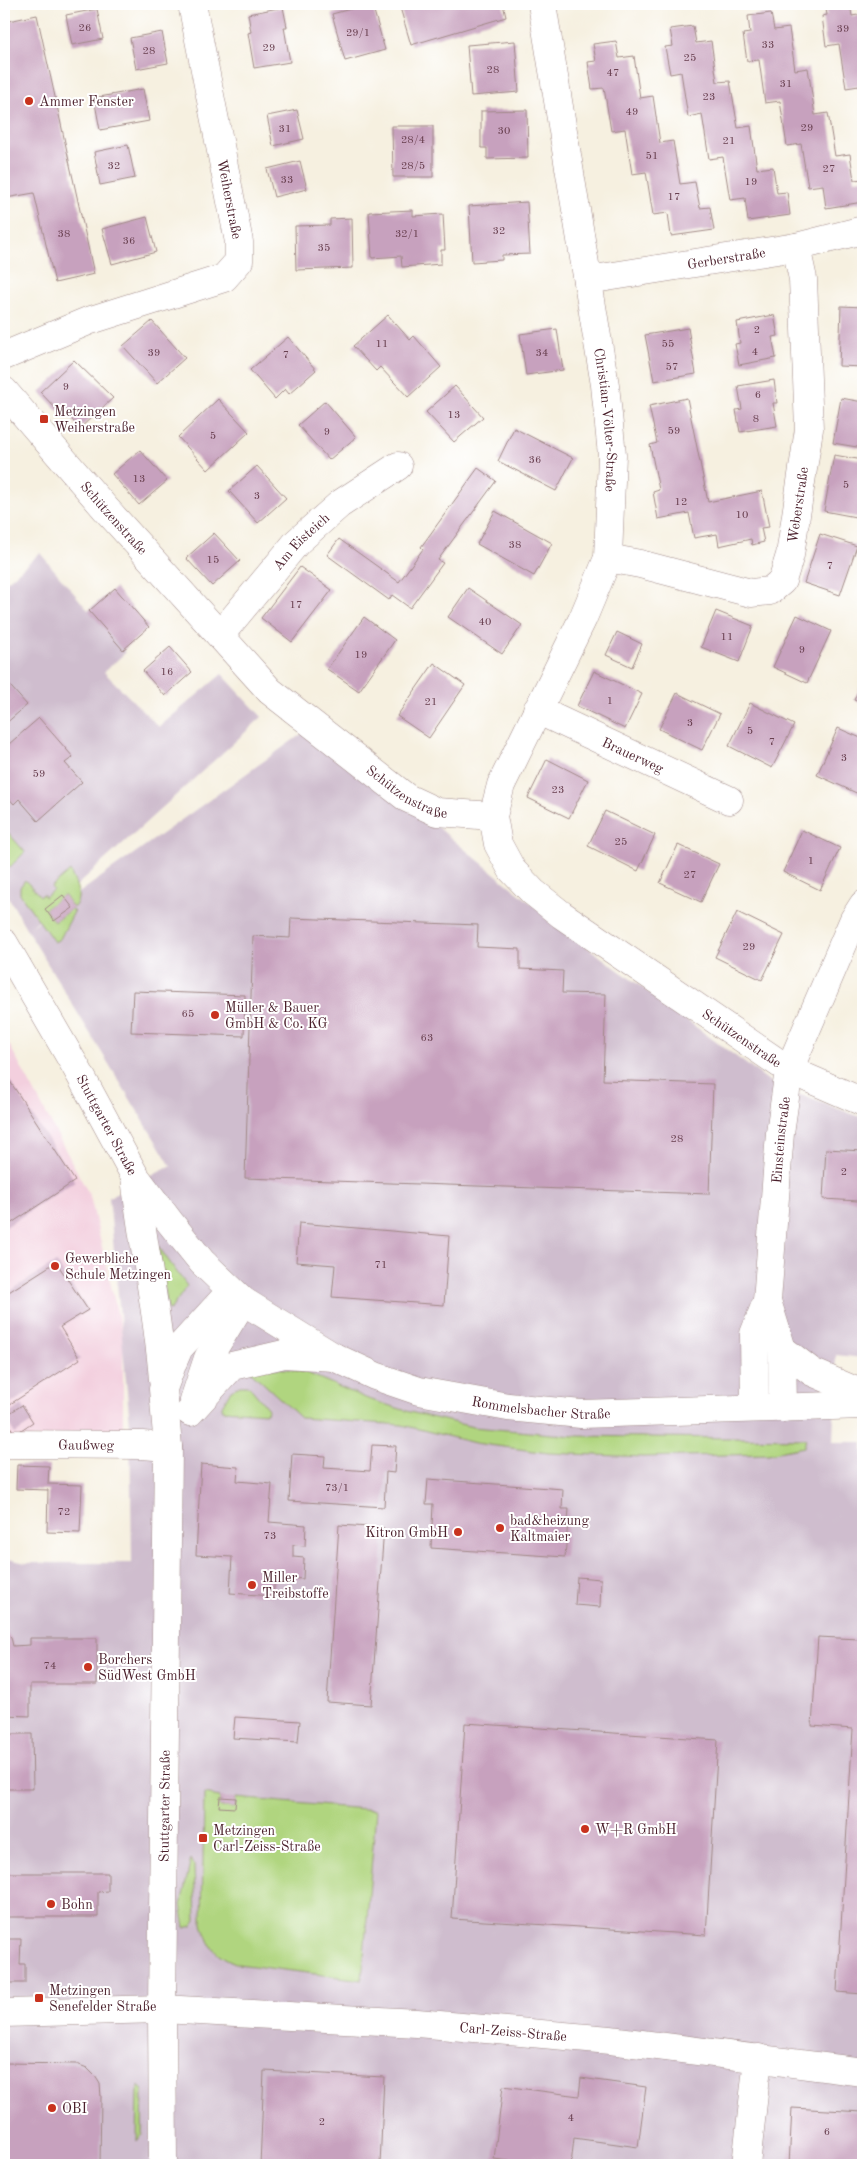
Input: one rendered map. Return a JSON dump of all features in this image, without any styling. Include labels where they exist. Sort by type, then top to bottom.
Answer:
[{"type":"street","name":"Weiherstraße","points":[[4,356],[88,320],[224,278],[239,261],[237,232],[192,4]]},
{"type":"street","name":"Christian-Völter-Straße","points":[[493,816],[500,785],[583,618],[608,558],[612,455],[605,385],[542,4]]},
{"type":"street","name":"Gerberstraße","points":[[588,280],[796,246],[863,230]]},
{"type":"street","name":"Weberstraße","points":[[608,558],[640,564],[751,593],[770,591],[782,581],[790,555],[810,429],[804,279],[796,246]]},
{"type":"street","name":"Schützenstraße","points":[[4,391],[104,508],[270,691],[408,798],[437,812],[493,816],[498,844],[512,870],[533,892],[562,915],[789,1070],[863,1102]]},
{"type":"street","name":"Am Eisteich","points":[[220,635],[297,542],[340,504],[398,466]]},
{"type":"street","name":"Brauerweg","points":[[536,710],[729,800]]},
{"type":"street","name":"Einsteinstraße","points":[[755,1408],[754,1334],[767,1300],[780,1133],[789,1070],[854,919],[863,905]]},
{"type":"street","name":"Stuttgarter Straße","points":[[4,943],[77,1068],[135,1176],[202,1262],[237,1296],[179,1348],[163,1389],[168,1447],[162,2009],[163,2165]]},
{"type":"street","points":[[135,1176],[140,1227],[160,1337],[163,1389]]},
{"type":"street","points":[[190,1412],[208,1358],[237,1296]]},
{"type":"street","name":"Rommelsbacher Straße","points":[[237,1296],[334,1357],[375,1376],[419,1391],[508,1407],[581,1414],[863,1406]]},
{"type":"street","name":"Einsteinstraße","points":[[767,1300],[780,1340],[783,1408]]},
{"type":"street","points":[[780,1340],[812,1372],[863,1394]]},
{"type":"street","points":[[168,1447],[190,1412],[232,1366],[284,1354],[334,1357]]},
{"type":"street","name":"Gaußweg","points":[[4,1444],[142,1445],[168,1447]]},
{"type":"street","name":"Carl-Zeiss-Straße","points":[[4,2013],[162,2009],[468,2026],[619,2041],[863,2072]]},
{"type":"street","points":[[746,2165],[758,2058]]},
{"type":"shaded area","points":[[40,553],[88,610],[115,588],[149,627],[123,650],[125,653],[104,672],[159,727],[222,674],[262,717],[31,927],[313,726],[564,930],[776,1086],[863,1118],[863,1358],[836,1355],[833,1442],[863,1442],[863,2165],[4,2165],[4,1558],[26,1563],[132,1563],[130,1424],[109,1197],[171,1166],[4,889],[4,584]]},
{"type":"shaded area","name":"Gewerbliche Schule Metzingen","points":[[4,1035],[90,1196],[123,1337],[123,1439],[4,1438]]},
{"type":"green space","points":[[4,828],[25,852],[10,867],[4,861]]},
{"type":"green space","points":[[70,871],[78,890],[76,904],[73,908],[64,895],[45,909],[54,922],[71,909],[74,912],[60,939],[54,942],[20,894],[20,887],[25,880],[40,896],[43,894],[45,897],[53,890],[51,887]]},
{"type":"green space","points":[[158,1246],[187,1286],[171,1309],[168,1310]]},
{"type":"green space","points":[[268,1368],[288,1369],[307,1373],[368,1399],[410,1412],[473,1427],[574,1436],[806,1439],[804,1447],[768,1454],[642,1457],[548,1453],[475,1443],[402,1425],[301,1418],[249,1370]]},
{"type":"green space","points":[[240,1386],[249,1386],[268,1409],[267,1413],[222,1410],[222,1406],[231,1390]]},
{"type":"green space","points":[[204,1794],[220,1797],[219,1807],[235,1808],[236,1798],[376,1810],[362,1980],[238,1964],[214,1949],[207,1939],[202,1924]]},
{"type":"green space","points":[[191,1859],[194,1865],[196,1920],[192,1926],[185,1928],[181,1905]]},
{"type":"green space","points":[[138,2086],[143,2090],[142,2134],[137,2141]]},
{"type":"building","points":[[372,4],[385,50],[345,61],[332,14]]},
{"type":"building","points":[[399,4],[503,4],[506,17],[411,45]]},
{"type":"building","points":[[825,4],[850,4],[852,16],[863,14],[863,111],[859,86],[846,88],[839,44],[826,46],[822,16],[827,15]]},
{"type":"building","points":[[283,7],[287,27],[284,27],[290,62],[254,68],[248,33],[251,32],[248,14]]},
{"type":"building","points":[[97,9],[103,39],[72,45],[66,15]]},
{"type":"building","points":[[771,13],[774,30],[789,28],[795,70],[808,68],[815,115],[828,113],[835,156],[850,154],[854,180],[863,179],[863,202],[826,208],[823,185],[808,187],[801,144],[787,146],[780,101],[765,103],[759,60],[747,61],[743,34],[750,33],[748,16]]},
{"type":"building","name":"Ammer Fenster","points":[[37,15],[94,274],[55,283],[34,193],[6,198],[4,188],[4,22]]},
{"type":"building","points":[[693,26],[696,43],[711,41],[717,82],[730,81],[738,128],[751,126],[757,169],[773,167],[777,193],[787,192],[790,215],[748,221],[745,198],[730,200],[723,157],[709,159],[702,114],[688,117],[681,72],[670,74],[665,47],[673,46],[670,29]]},
{"type":"building","points":[[162,32],[168,63],[136,69],[130,38]]},
{"type":"building","points":[[515,41],[519,92],[471,96],[467,45]]},
{"type":"building","points":[[616,41],[619,58],[634,56],[640,98],[653,96],[660,143],[673,141],[680,184],[695,182],[700,208],[710,207],[714,230],[671,236],[668,213],[653,215],[646,172],[632,174],[625,129],[611,131],[604,88],[592,89],[588,62],[596,61],[593,44]]},
{"type":"building","points":[[143,89],[149,121],[100,130],[94,98]]},
{"type":"building","points":[[297,110],[304,139],[273,146],[267,116]]},
{"type":"building","points":[[527,110],[528,158],[487,159],[487,148],[481,148],[481,111]]},
{"type":"building","points":[[392,126],[433,126],[433,177],[393,177]]},
{"type":"building","points":[[128,145],[135,178],[100,185],[94,152]]},
{"type":"building","points":[[300,161],[307,189],[274,197],[267,169]]},
{"type":"building","points":[[527,202],[530,254],[502,255],[502,260],[472,262],[469,206]]},
{"type":"building","points":[[413,210],[413,216],[443,214],[445,250],[441,250],[441,264],[402,267],[401,256],[372,258],[369,212]]},
{"type":"building","points":[[147,217],[156,252],[112,264],[102,229]]},
{"type":"building","points":[[352,218],[353,268],[296,270],[295,226],[330,225],[330,219]]},
{"type":"building","points":[[841,306],[863,307],[863,367],[839,366]]},
{"type":"building","points":[[388,315],[410,340],[414,336],[441,367],[408,397],[380,367],[376,371],[353,346]]},
{"type":"building","points":[[774,315],[778,336],[772,337],[776,358],[739,365],[735,344],[740,343],[737,322]]},
{"type":"building","points":[[152,321],[185,358],[157,383],[123,346]]},
{"type":"building","points":[[688,328],[696,374],[654,381],[645,335]]},
{"type":"building","points":[[557,329],[563,370],[526,375],[520,334]]},
{"type":"building","points":[[288,337],[316,370],[289,394],[285,389],[275,399],[250,370]]},
{"type":"building","points":[[74,360],[113,398],[80,428],[61,409],[58,411],[40,392]]},
{"type":"building","points":[[774,380],[777,403],[773,403],[777,426],[740,432],[736,410],[742,409],[738,386]]},
{"type":"building","points":[[455,386],[483,417],[454,442],[426,412]]},
{"type":"building","points":[[687,398],[708,502],[762,491],[769,527],[761,528],[764,542],[752,545],[751,539],[719,546],[717,534],[694,538],[689,513],[658,519],[653,492],[659,490],[650,445],[657,443],[649,406]]},
{"type":"building","points":[[841,398],[863,402],[863,448],[833,443]]},
{"type":"building","points":[[218,399],[249,432],[208,470],[178,437]]},
{"type":"building","points":[[325,401],[356,437],[329,460],[298,425]]},
{"type":"building","points":[[514,428],[573,458],[556,491],[498,461]]},
{"type":"building","points":[[140,450],[167,481],[139,505],[112,474]]},
{"type":"building","points":[[834,455],[863,460],[861,518],[824,511]]},
{"type":"building","points":[[257,466],[286,498],[258,523],[229,491]]},
{"type":"building","points":[[478,468],[496,481],[438,560],[443,563],[410,608],[392,595],[389,600],[327,555],[339,539],[399,582],[423,549],[421,547]]},
{"type":"building","points":[[495,511],[552,543],[534,576],[477,544]]},
{"type":"building","points":[[214,533],[240,561],[212,586],[186,558]]},
{"type":"building","points":[[820,534],[857,546],[840,595],[804,583]]},
{"type":"building","points":[[300,567],[332,590],[292,642],[261,618]]},
{"type":"building","points":[[115,588],[149,627],[123,650],[89,611]]},
{"type":"building","points":[[468,588],[522,625],[502,654],[448,617]]},
{"type":"building","points":[[716,611],[753,626],[739,662],[701,647]]},
{"type":"building","points":[[797,615],[831,631],[807,683],[773,667]]},
{"type":"building","points":[[364,617],[395,640],[359,691],[327,669]]},
{"type":"building","points":[[617,632],[642,644],[632,667],[606,655]]},
{"type":"building","points":[[170,647],[192,672],[165,696],[143,671]]},
{"type":"building","points":[[434,663],[465,685],[429,738],[397,716]]},
{"type":"building","points":[[594,671],[642,694],[625,729],[577,706]]},
{"type":"building","points":[[4,679],[27,705],[4,725]]},
{"type":"building","points":[[863,681],[863,704],[854,700]]},
{"type":"building","points":[[677,693],[720,714],[702,750],[659,729]]},
{"type":"building","points":[[750,703],[794,725],[772,768],[729,746]]},
{"type":"building","points":[[39,718],[73,757],[65,763],[82,782],[38,821],[19,799],[14,804],[4,793],[4,738],[9,744]]},
{"type":"building","points":[[838,728],[863,739],[863,796],[817,775]]},
{"type":"building","points":[[547,759],[588,780],[569,818],[528,798]]},
{"type":"building","points":[[605,811],[655,835],[638,871],[588,846]]},
{"type":"building","points":[[802,830],[840,848],[820,890],[783,872]]},
{"type":"building","points":[[678,845],[719,864],[701,902],[660,883]]},
{"type":"building","points":[[63,895],[73,908],[54,921],[45,909]]},
{"type":"building","points":[[737,912],[784,935],[762,980],[715,957]]},
{"type":"building","points":[[291,918],[478,925],[477,947],[520,949],[520,969],[563,971],[562,993],[606,994],[603,1080],[713,1084],[709,1194],[245,1178],[253,936],[290,938]]},
{"type":"building","points":[[133,991],[245,995],[244,1036],[131,1032]]},
{"type":"building","points":[[4,1072],[75,1181],[4,1228]]},
{"type":"building","points":[[826,1149],[863,1151],[863,1191],[858,1190],[858,1201],[823,1199]]},
{"type":"building","points":[[299,1223],[449,1236],[444,1305],[332,1297],[335,1265],[296,1262]]},
{"type":"building","points":[[56,1262],[88,1310],[60,1327],[80,1359],[4,1408],[4,1295]]},
{"type":"building","points":[[22,1405],[33,1422],[15,1434],[4,1417]]},
{"type":"building","points":[[372,1445],[396,1446],[394,1473],[386,1472],[384,1507],[289,1501],[292,1454],[325,1456],[324,1468],[370,1471]]},
{"type":"building","points":[[201,1464],[238,1467],[237,1481],[272,1484],[269,1522],[306,1525],[305,1546],[293,1545],[293,1557],[304,1558],[303,1579],[275,1577],[273,1596],[230,1593],[232,1557],[196,1555]]},
{"type":"building","points":[[17,1465],[49,1466],[48,1484],[82,1485],[80,1533],[47,1532],[48,1490],[16,1489]]},
{"type":"building","name":"bad&heizung Kaltmaier","points":[[428,1479],[563,1489],[562,1509],[569,1509],[565,1557],[431,1548],[433,1504],[426,1504]]},
{"type":"building","points":[[339,1525],[384,1528],[371,1705],[327,1702]]},
{"type":"building","points":[[577,1577],[601,1579],[600,1607],[575,1605]]},
{"type":"building","points":[[862,1593],[863,1994],[837,1992],[853,1729],[812,1726],[818,1637],[859,1639]]},
{"type":"building","points":[[4,1630],[11,1637],[13,1646],[30,1645],[30,1638],[97,1638],[97,1684],[30,1684],[30,1716],[4,1715]]},
{"type":"building","points":[[235,1717],[300,1721],[298,1742],[233,1738]]},
{"type":"building","name":"W+R GmbH","points":[[465,1723],[718,1740],[706,1935],[452,1919]]},
{"type":"building","points":[[4,1734],[32,1734],[33,1789],[4,1789]]},
{"type":"building","points":[[220,1797],[236,1798],[235,1808],[219,1807]]},
{"type":"building","name":"Bohn","points":[[4,1873],[108,1873],[108,1891],[98,1892],[98,1917],[4,1917]]},
{"type":"building","points":[[4,1939],[21,1939],[20,1964],[25,1964],[25,1983],[4,1983]]},
{"type":"building","name":"OBI","points":[[4,2063],[77,2064],[87,2068],[95,2076],[100,2084],[101,2097],[100,2165],[4,2165]]},
{"type":"building","points":[[264,2071],[384,2077],[380,2165],[260,2165]]},
{"type":"building","points":[[581,2078],[646,2087],[638,2147],[574,2138],[571,2165],[540,2165],[494,2159],[503,2086],[579,2096]]},
{"type":"building","points":[[792,2108],[863,2112],[863,2165],[789,2165]]},
{"type":"place","name":"Ammer Fenster","points":[[29,101]]},
{"type":"place","name":"Metzingen Weiherstraße","points":[[44,419]]},
{"type":"place","name":"Müller & Bauer GmbH & Co. KG","points":[[215,1015]]},
{"type":"place","name":"Gewerbliche Schule Metzingen","points":[[55,1266]]},
{"type":"place","name":"bad&heizung Kaltmaier","points":[[500,1528]]},
{"type":"place","name":"Kitron GmbH","points":[[458,1532]]},
{"type":"place","name":"Miller Treibstoffe","points":[[252,1585]]},
{"type":"place","name":"Borchers SüdWest GmbH","points":[[88,1667]]},
{"type":"place","name":"W+R GmbH","points":[[585,1829]]},
{"type":"place","name":"Metzingen Carl-Zeiss-Straße","points":[[203,1838]]},
{"type":"place","name":"Bohn","points":[[51,1904]]},
{"type":"place","name":"Metzingen Senefelder Straße","points":[[39,1998]]},
{"type":"place","name":"OBI","points":[[52,2108]]}]
